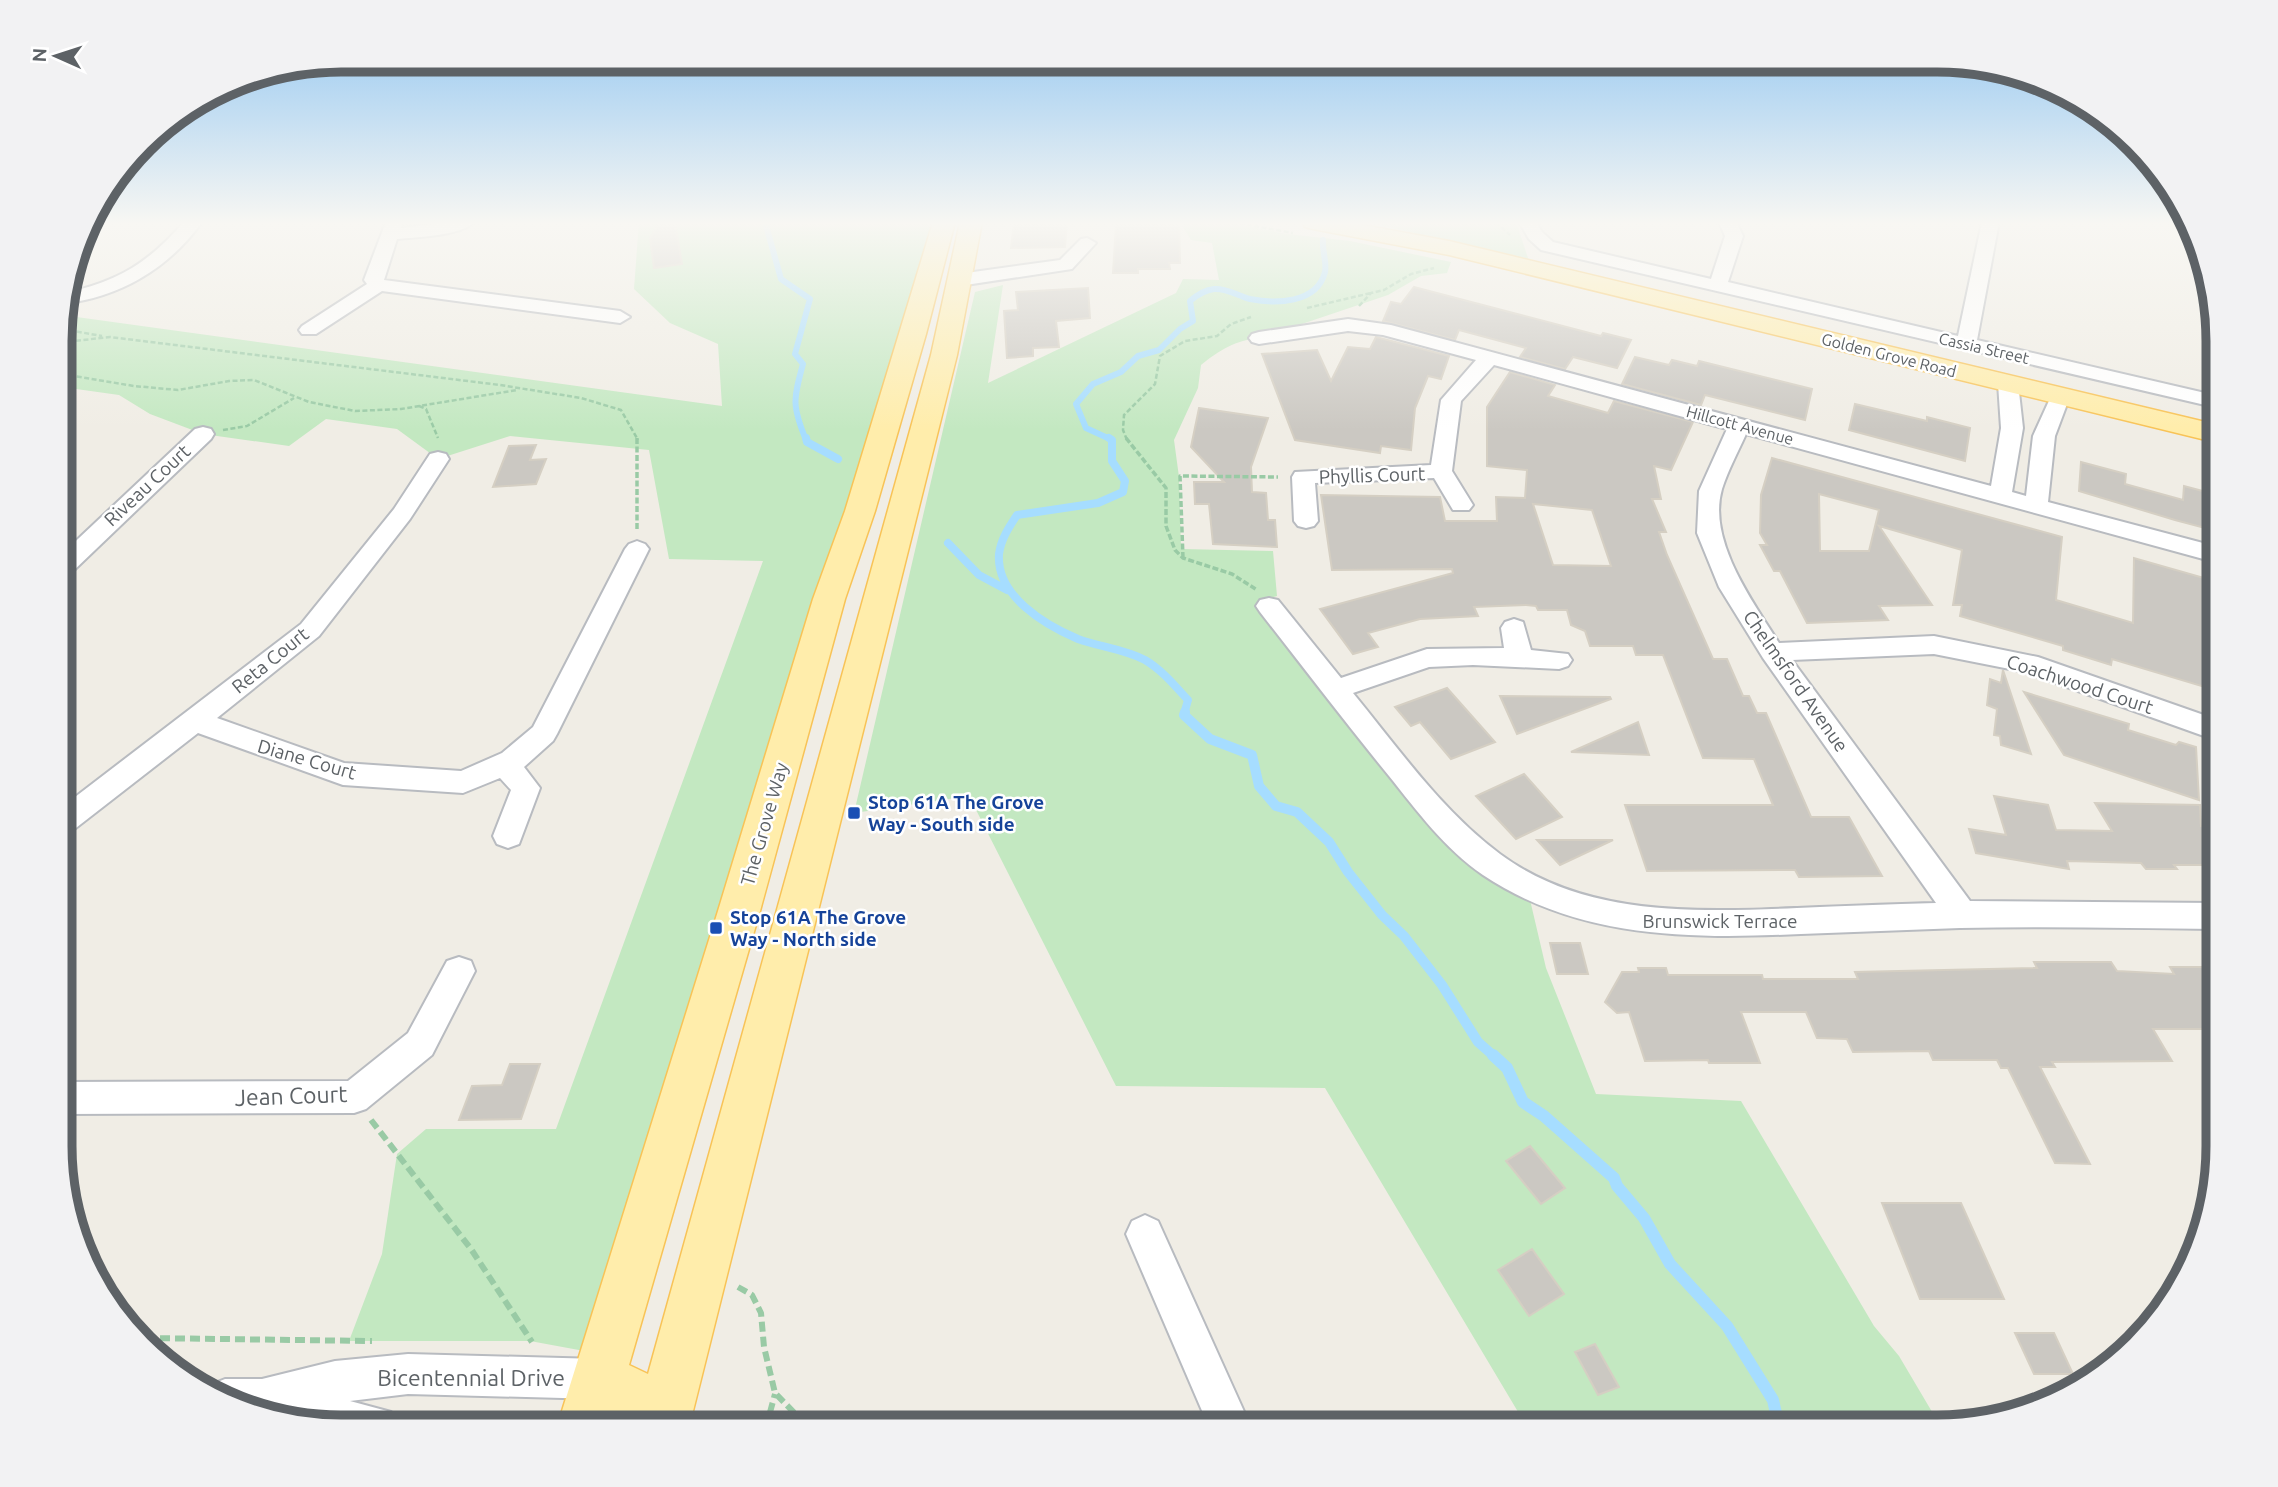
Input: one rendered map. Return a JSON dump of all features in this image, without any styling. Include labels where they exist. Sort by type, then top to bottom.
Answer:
[{"type":"main road","name":"The Grove Way","points":[[591,1403],[740,911],[829,599],[860,511],[909,347],[937,291]]},
{"type":"main road","points":[[652,1415],[699,1283],[944,355],[954,291]]},
{"type":"main road","name":"Golden Grove Road","points":[[1629,291],[2206,431]]},
{"type":"main road","points":[[591,1403],[628,1415]]},
{"type":"street","points":[[76,296],[99,291]]},
{"type":"street","points":[[309,330],[369,291]]},
{"type":"street","points":[[427,291],[620,317]]},
{"type":"street","name":"Cassia Street","points":[[1745,291],[2206,399]]},
{"type":"street","points":[[1966,344],[1977,291]]},
{"type":"street","name":"Hillcott Avenue","points":[[1259,338],[1348,324],[1384,329],[2206,552]]},
{"type":"street","name":"Phyllis Court","points":[[1461,505],[1441,471],[1451,400],[1490,356]]},
{"type":"street","points":[[2000,497],[2012,428],[2008,383]]},
{"type":"street","points":[[2036,506],[2044,436],[2060,396]]},
{"type":"street","name":"Chelmsford Avenue","points":[[1739,425],[1710,491],[1709,533],[1731,587],[1772,652],[1962,915]]},
{"type":"street","points":[[2012,428],[2044,436]]},
{"type":"street","name":"Riveau Court","points":[[72,557],[203,433]]},
{"type":"street","name":"Reta Court","points":[[72,816],[310,630],[402,514],[438,459]]},
{"type":"street","name":"Phyllis Court","points":[[1306,521],[1299,468],[1441,471]]},
{"type":"street","name":"Diane Court","points":[[194,721],[344,774],[463,782],[505,765],[543,734],[637,548]]},
{"type":"street","name":"Brunswick Terrace","points":[[1264,599],[1334,690],[1428,803],[1466,843],[1492,865],[1527,887],[1569,904],[1634,920],[1668,923],[1755,923],[1962,915],[2206,916]]},
{"type":"street","points":[[1514,628],[1519,659]]},
{"type":"street","name":"Coachwood Court","points":[[1772,652],[1934,645],[2029,663],[2206,727]]},
{"type":"street","points":[[1334,690],[1427,658],[1473,656],[1559,660]]},
{"type":"street","points":[[505,765],[526,788],[508,836]]},
{"type":"street","name":"Jean Court","points":[[72,1098],[354,1097],[420,1044],[459,971]]},
{"type":"street","points":[[1144,1234],[1225,1415]]},
{"type":"street","name":"Bicentennial Drive","points":[[248,1399],[335,1382],[408,1374],[591,1403]]},
{"type":"path","points":[[1307,308],[1378,291]]},
{"type":"path","points":[[1348,324],[1352,314],[1371,293]]},
{"type":"path","points":[[1256,317],[1231,324],[1217,336],[1185,341],[1160,356],[1160,373],[1150,391],[1134,402],[1124,414],[1121,427],[1128,443],[1166,488],[1164,531],[1172,547],[1183,558],[1233,574],[1264,599]]},
{"type":"path","points":[[72,331],[525,389],[581,398],[621,410],[639,442],[637,548]]},
{"type":"path","points":[[72,342],[110,337]]},
{"type":"path","points":[[72,375],[139,388],[180,390],[247,379],[264,381],[295,398],[333,408],[365,410],[525,389]]},
{"type":"path","points":[[203,433],[247,426],[295,398]]},
{"type":"path","points":[[418,405],[426,409],[440,442],[438,459]]},
{"type":"path","points":[[1183,558],[1180,476],[1299,468]]},
{"type":"path","points":[[354,1097],[471,1249],[530,1341]]},
{"type":"path","points":[[699,1283],[735,1285],[752,1295],[761,1313],[764,1347],[775,1393],[769,1415]]},
{"type":"path","points":[[151,1338],[376,1341]]},
{"type":"path","points":[[516,1341],[530,1341],[541,1347]]},
{"type":"path","points":[[775,1393],[796,1415]]},
{"type":"green space","points":[[637,291],[923,291],[606,1355],[530,1341],[349,1341],[382,1254],[397,1154],[426,1129],[556,1129],[763,561],[669,559],[649,450],[510,436],[438,459],[397,429],[326,419],[289,446],[203,434],[150,414],[119,395],[72,388],[73,316],[722,406],[718,344],[670,323]]},
{"type":"green space","points":[[1002,291],[988,383],[1176,293],[1394,291],[1260,338],[1235,343],[1201,365],[1198,388],[1174,440],[1179,477],[1181,549],[1273,551],[1277,596],[1263,600],[1435,812],[1527,887],[1546,968],[1596,1094],[1741,1101],[1874,1326],[1899,1356],[1934,1415],[1520,1415],[1325,1088],[1116,1086],[969,796],[854,813],[975,292]]},
{"type":"building","points":[[1088,291],[1090,318],[1056,321],[1059,347],[1033,348],[1033,356],[1007,358],[1004,311],[1018,310],[1016,292]]},
{"type":"building","points":[[1411,291],[1431,291],[1601,336],[1603,333],[1631,340],[1617,368],[1573,357],[1565,369],[1520,357],[1526,348],[1459,330],[1455,340],[1383,321],[1391,302],[1401,304]]},
{"type":"building","points":[[1376,337],[1449,356],[1441,379],[1428,376],[1415,408],[1411,450],[1381,446],[1380,453],[1295,440],[1262,354],[1317,350],[1331,381],[1348,347],[1370,349]]},
{"type":"building","points":[[1635,357],[1669,365],[1672,360],[1697,366],[1699,361],[1812,389],[1805,420],[1705,395],[1701,405],[1622,384]]},
{"type":"building","points":[[1510,372],[1555,385],[1548,396],[1608,413],[1614,401],[1693,422],[1671,470],[1654,466],[1661,499],[1652,499],[1666,532],[1659,532],[1667,555],[1713,659],[1727,659],[1743,696],[1749,696],[1757,713],[1766,713],[1811,817],[1849,817],[1882,876],[1799,877],[1795,870],[1647,871],[1625,805],[1773,805],[1754,759],[1703,758],[1663,655],[1636,655],[1633,646],[1590,646],[1585,631],[1571,625],[1567,610],[1538,610],[1536,606],[1526,605],[1474,607],[1478,616],[1420,619],[1368,633],[1378,647],[1353,654],[1320,609],[1453,573],[1452,569],[1332,570],[1321,495],[1440,497],[1445,521],[1497,521],[1496,497],[1525,498],[1527,470],[1487,466],[1487,407]],"holes":[[[1533,504],[1592,510],[1611,566],[1553,565]]]},
{"type":"building","points":[[1855,404],[1970,428],[1965,461],[1849,430]]},
{"type":"building","points":[[1199,408],[1268,418],[1251,467],[1252,492],[1266,493],[1268,520],[1275,520],[1277,547],[1213,544],[1209,504],[1195,504],[1194,482],[1224,482],[1191,447]]},
{"type":"building","points":[[536,445],[530,460],[546,459],[536,484],[493,487],[509,446]]},
{"type":"building","points":[[1772,458],[2062,537],[2056,600],[2133,623],[2134,558],[2206,579],[2206,687],[2112,659],[2111,665],[2063,650],[2063,646],[1960,616],[1962,605],[1953,605],[1962,550],[1879,526],[1932,605],[1879,606],[1888,620],[1807,623],[1780,571],[1774,571],[1760,545],[1767,545],[1760,533],[1761,495]],"holes":[[[1819,494],[1879,510],[1869,551],[1820,551]]]},
{"type":"building","points":[[2081,462],[2126,474],[2125,484],[2183,500],[2184,486],[2206,492],[2206,528],[2175,520],[2079,491]]},
{"type":"building","points":[[2003,670],[2031,754],[2001,745],[2000,736],[1994,735],[1997,709],[1987,705],[1990,679],[2001,683]]},
{"type":"building","points":[[1447,688],[1495,742],[1451,759],[1420,722],[1411,726],[1395,707]]},
{"type":"building","points":[[2024,692],[2129,724],[2128,730],[2176,745],[2179,742],[2196,747],[2199,800],[2064,755]]},
{"type":"building","points":[[1500,696],[1610,697],[1611,699],[1517,734]]},
{"type":"building","points":[[1638,722],[1649,755],[1571,752]]},
{"type":"building","points":[[1524,774],[1562,817],[1516,839],[1476,796]]},
{"type":"building","points":[[1994,796],[2048,805],[2056,830],[2112,831],[2095,803],[2200,805],[2201,826],[2206,826],[2206,865],[2174,865],[2177,869],[2146,869],[2141,863],[2067,861],[2069,869],[1976,853],[1969,829],[2006,835]]},
{"type":"building","points":[[1537,840],[1613,840],[1560,865]]},
{"type":"building","points":[[1550,943],[1580,943],[1588,974],[1557,974]]},
{"type":"building","points":[[2034,962],[2111,962],[2117,971],[2174,974],[2170,967],[2206,967],[2206,1029],[2153,1029],[2172,1061],[2052,1062],[2055,1067],[2040,1067],[2090,1164],[2055,1163],[2008,1068],[2001,1068],[1997,1060],[1933,1060],[1929,1051],[1853,1052],[1847,1039],[1817,1038],[1806,1012],[1741,1012],[1760,1063],[1645,1061],[1629,1012],[1617,1013],[1605,1002],[1622,972],[1639,972],[1638,968],[1666,968],[1668,975],[1858,979],[1855,972],[2037,968]]},
{"type":"building","points":[[510,1064],[540,1064],[521,1119],[459,1120],[472,1086],[502,1085]]},
{"type":"building","points":[[1530,1146],[1565,1188],[1541,1204],[1506,1161]]},
{"type":"building","points":[[1882,1203],[1961,1203],[2004,1299],[1920,1299]]},
{"type":"building","points":[[1532,1249],[1564,1294],[1529,1316],[1498,1270]]},
{"type":"building","points":[[2015,1333],[2054,1333],[2073,1374],[2034,1374]]},
{"type":"building","points":[[1595,1344],[1619,1387],[1598,1395],[1575,1352]]},
{"type":"waterway","points":[[799,291],[810,299],[795,354],[803,364],[797,386],[796,411],[806,440]]},
{"type":"waterway","points":[[1112,440],[1086,428],[1076,404],[1093,384],[1121,372],[1138,356],[1159,350],[1180,329],[1193,321],[1190,301],[1206,291]]},
{"type":"waterway","points":[[1229,291],[1250,299],[1271,301],[1294,299],[1311,291]]},
{"type":"waterway","points":[[806,438],[807,442],[838,459]]},
{"type":"waterway","points":[[1112,440],[1112,461],[1125,481],[1123,492],[1098,503],[1017,515],[1002,543],[999,554],[1000,569],[1014,596],[1051,626],[1078,639],[1137,656],[1157,668],[1188,700],[1184,714]]},
{"type":"waterway","points":[[948,543],[979,575],[1007,590]]},
{"type":"waterway","points":[[1185,712],[1184,715],[1210,739],[1252,755],[1259,786],[1276,806],[1297,812],[1329,842],[1348,872],[1382,915],[1404,936],[1442,985],[1478,1042],[1495,1057]]},
{"type":"waterway","points":[[1493,1055],[1507,1068],[1523,1102],[1544,1116],[1614,1178],[1617,1186],[1644,1218],[1670,1264],[1727,1326],[1773,1400],[1776,1415]]},
{"type":"place","name":"Stop 61A The Grove Way - South side","points":[[854,813]]},
{"type":"place","name":"Stop 61A The Grove Way - North side","points":[[716,928]]}]
